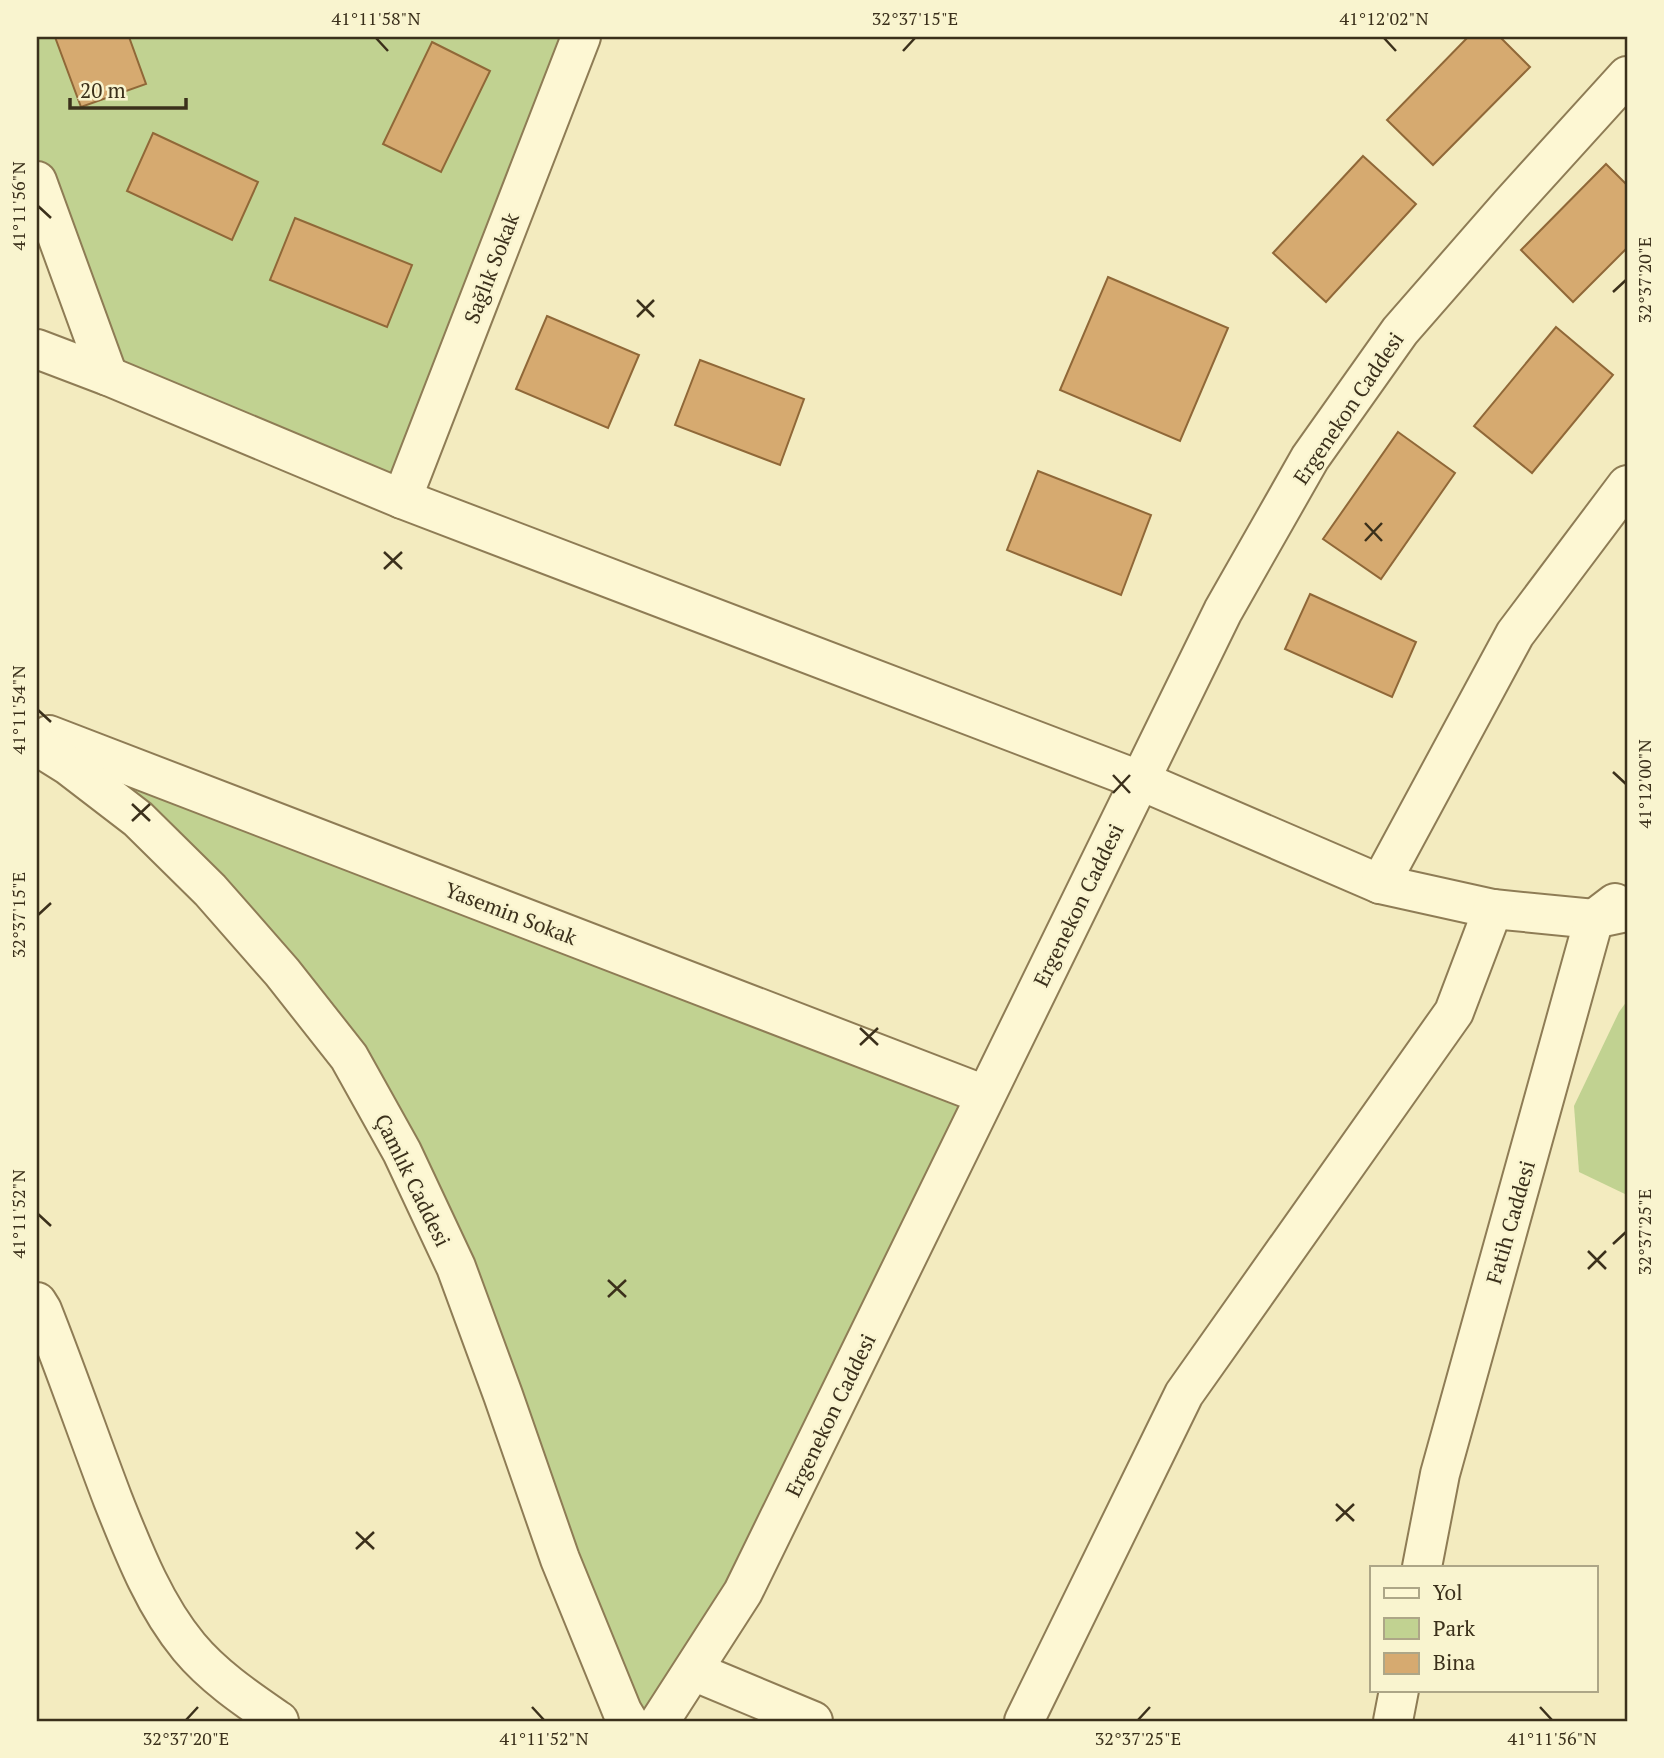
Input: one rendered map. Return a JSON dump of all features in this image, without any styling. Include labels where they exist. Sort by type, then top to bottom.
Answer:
[{"type":"street","name":"Sağlık Sokak","points":[[402,499],[581,37]]},
{"type":"street","name":"Ergenekon Caddesi","points":[[660,1721],[743,1592],[1223,611],[1310,458],[1401,331],[1627,76]]},
{"type":"street","points":[[37,181],[108,376]]},
{"type":"street","points":[[37,349],[402,499],[1139,780],[1380,884],[1493,909],[1611,916],[1627,893]]},
{"type":"street","points":[[1380,884],[1515,634],[1627,485]]},
{"type":"street","name":"Yasemin Sokak","points":[[37,731],[985,1095]]},
{"type":"street","name":"Çamlık Caddesi","points":[[37,746],[69,766],[138,819],[210,890],[282,972],[349,1058],[402,1152],[456,1267],[560,1559],[628,1721]]},
{"type":"street","points":[[1024,1721],[1184,1394],[1454,1012],[1493,909]]},
{"type":"street","name":"Fatih Caddesi","points":[[1422,1566],[1440,1474],[1611,916]]},
{"type":"street","points":[[37,1301],[127,1534],[155,1597],[188,1647],[227,1685],[279,1721]]},
{"type":"street","points":[[693,1671],[813,1721]]},
{"type":"street","points":[[1393,1721],[1399,1692]]},
{"type":"green space","points":[[37,37],[581,37],[402,499],[108,376],[37,181]]},
{"type":"green space","points":[[37,746],[985,1095],[664,1715],[628,1721],[456,1267],[282,972]]},
{"type":"green space","points":[[1627,1001],[1627,1195],[1579,1172],[1574,1106],[1619,1012]]},
{"type":"building","points":[[55,37],[129,37],[146,84],[81,107]]},
{"type":"building","points":[[1468,37],[1500,37],[1530,67],[1433,165],[1387,120]]},
{"type":"building","points":[[432,42],[490,71],[441,172],[383,144]]},
{"type":"building","points":[[153,133],[258,182],[232,240],[127,191]]},
{"type":"building","points":[[1363,156],[1416,204],[1326,302],[1273,253]]},
{"type":"building","points":[[1606,164],[1627,185],[1627,248],[1573,302],[1521,250]]},
{"type":"building","points":[[295,218],[412,265],[387,327],[270,280]]},
{"type":"building","points":[[1108,277],[1228,328],[1180,441],[1060,390]]},
{"type":"building","points":[[547,316],[639,355],[608,428],[516,389]]},
{"type":"building","points":[[1556,327],[1613,375],[1532,473],[1474,426]]},
{"type":"building","points":[[700,360],[804,399],[780,465],[675,425]]},
{"type":"building","points":[[1398,432],[1455,473],[1381,579],[1323,539]]},
{"type":"building","points":[[1038,471],[1151,515],[1121,595],[1007,550]]},
{"type":"building","points":[[1310,594],[1416,642],[1392,697],[1285,649]]}]
